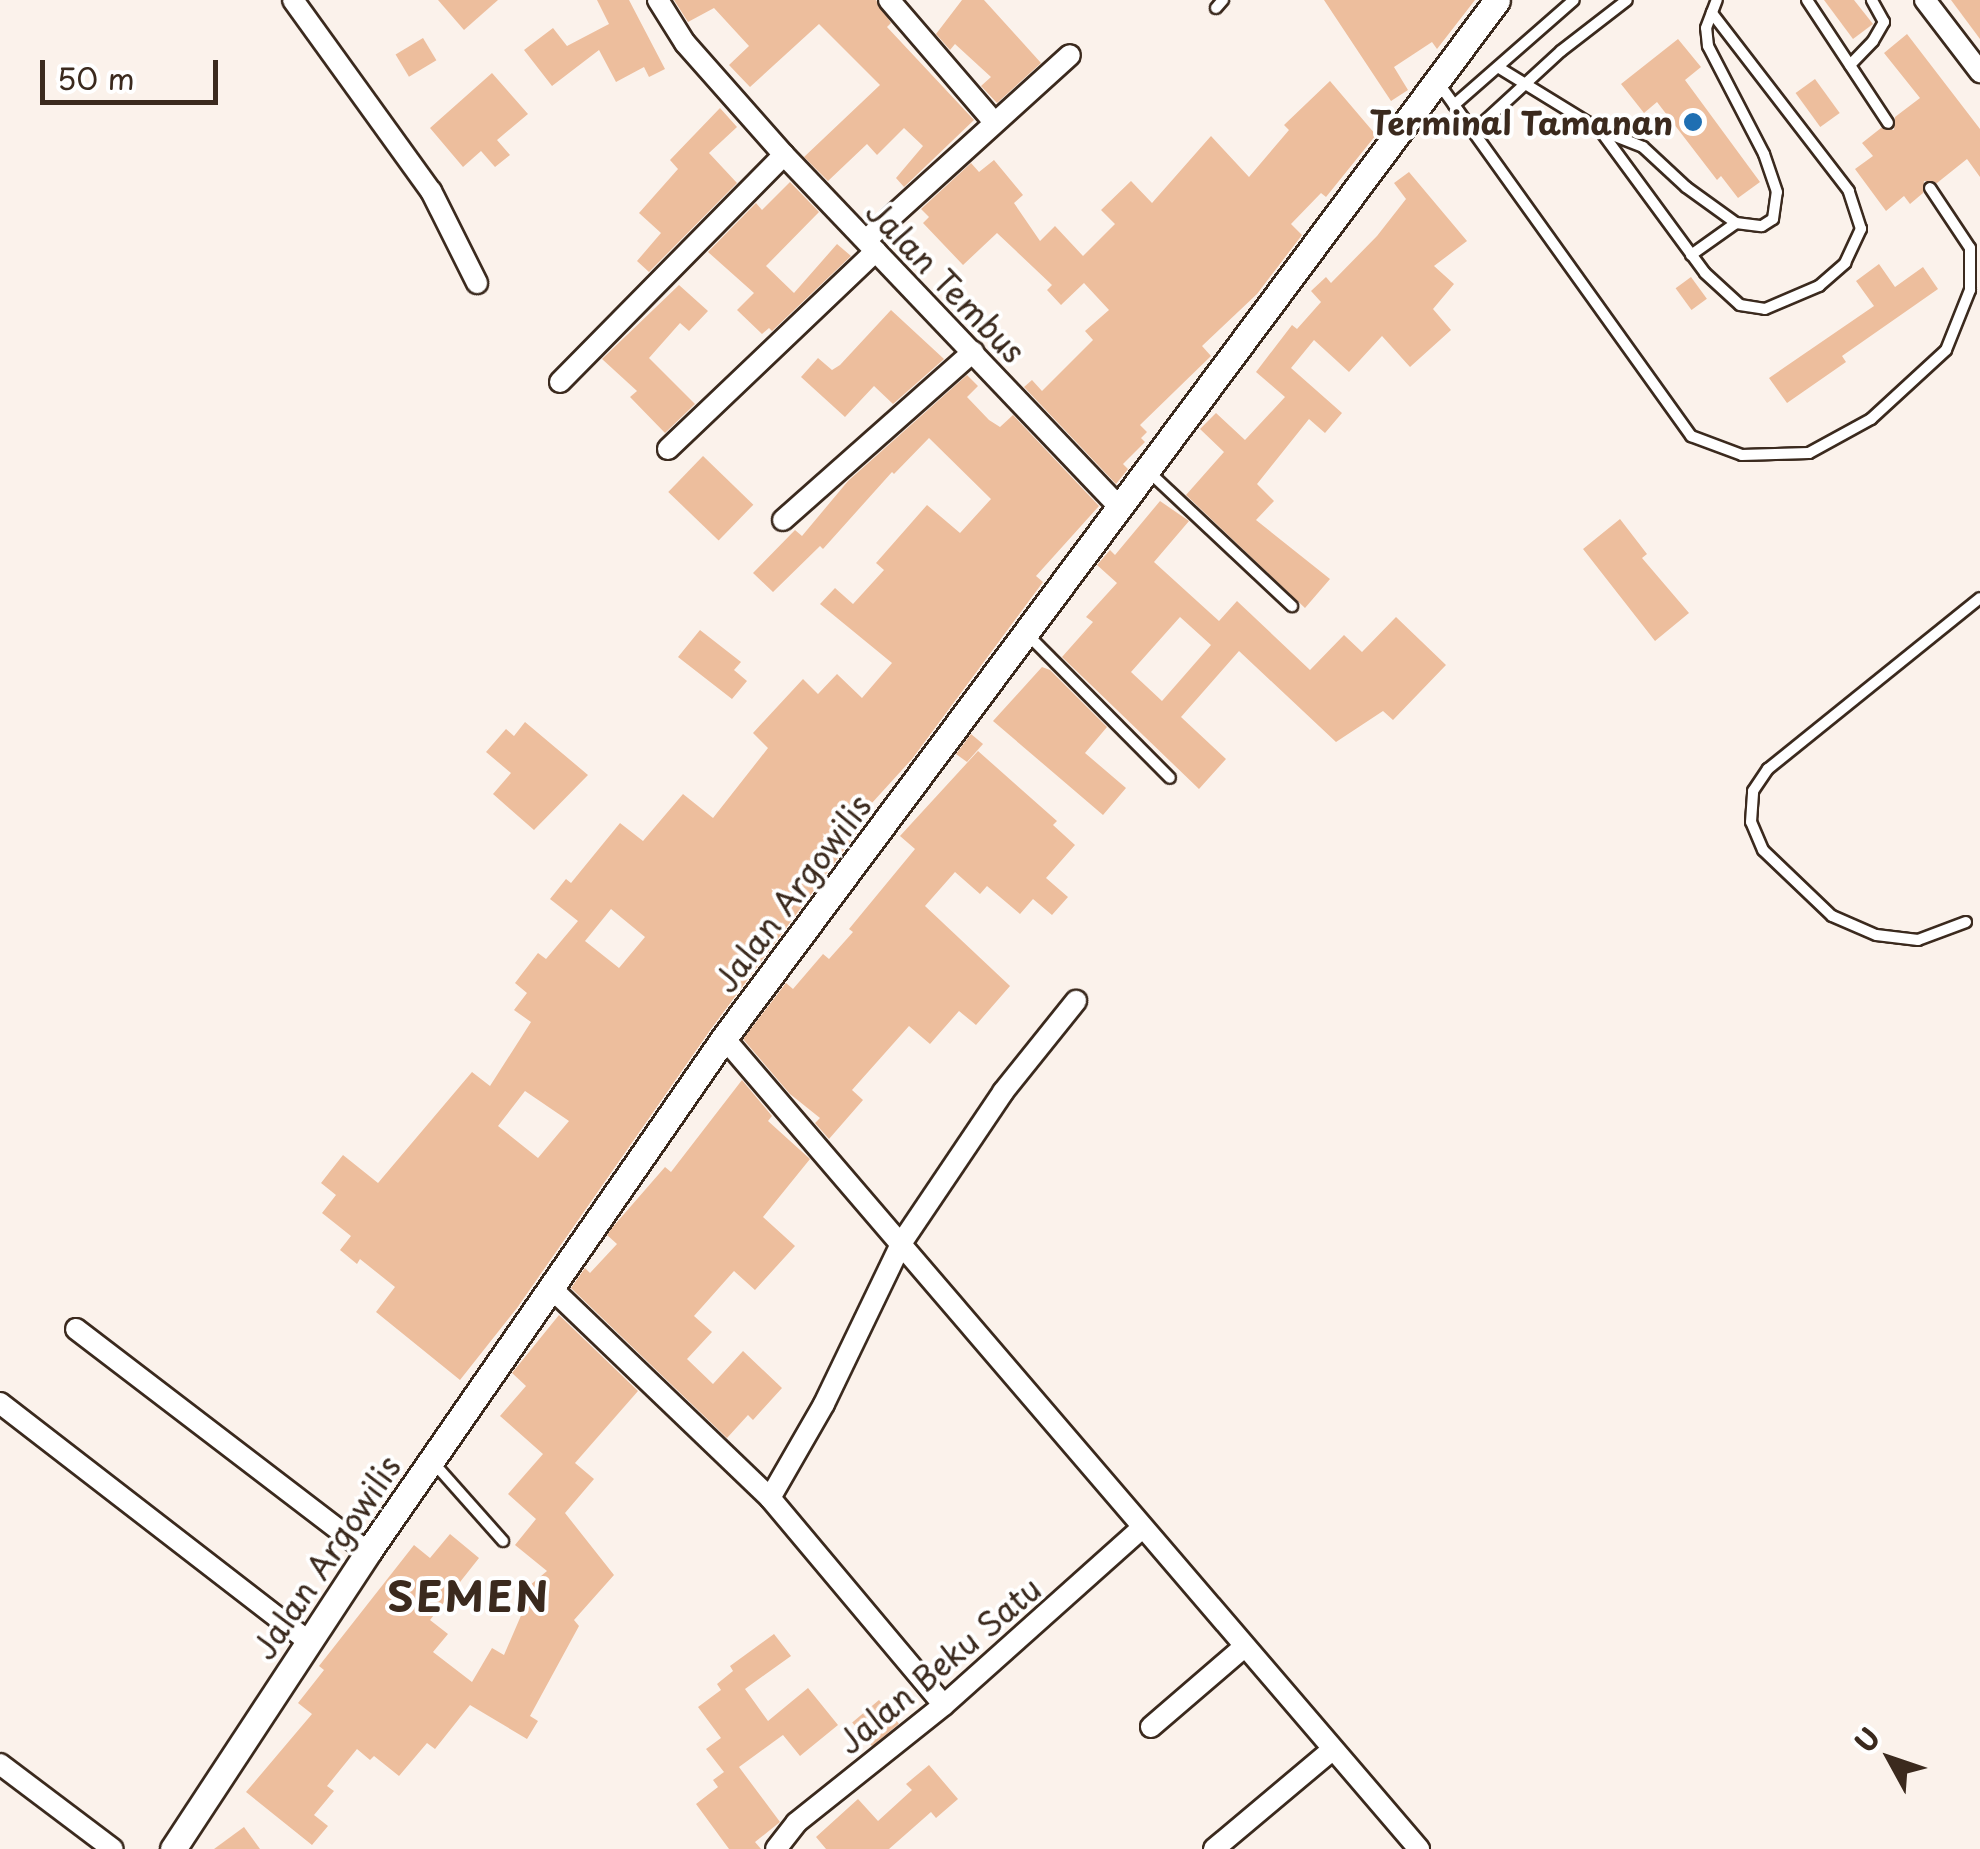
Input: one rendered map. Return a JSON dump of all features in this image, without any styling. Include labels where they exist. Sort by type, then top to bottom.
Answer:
[{"type":"street","points":[[293,0],[431,191],[476,283]]},
{"type":"street","name":"Jalan Tembus","points":[[658,0],[685,42],[784,155],[1118,507]]},
{"type":"street","points":[[889,0],[994,122]]},
{"type":"street","name":"Jalan Argowilis","points":[[173,1849],[308,1640],[724,1038],[1497,0]]},
{"type":"street","points":[[1926,0],[1980,72]]},
{"type":"street","points":[[668,449],[994,122],[1070,55]]},
{"type":"street","points":[[560,382],[784,155]]},
{"type":"street","points":[[783,520],[972,352]]},
{"type":"street","points":[[770,1498],[824,1404],[902,1242],[1003,1092],[1076,1001]]},
{"type":"street","points":[[724,1038],[1419,1849]]},
{"type":"street","points":[[550,1287],[770,1498],[944,1705]]},
{"type":"street","points":[[76,1329],[368,1552]]},
{"type":"street","points":[[0,1402],[308,1640]]},
{"type":"street","name":"Jalan Beku Satu","points":[[776,1849],[796,1823],[944,1705],[1142,1528]]},
{"type":"street","points":[[1151,1727],[1244,1648]]},
{"type":"street","points":[[1214,1849],[1332,1750]]},
{"type":"street","points":[[0,1764],[114,1849]]},
{"type":"lane","points":[[1454,106],[1501,69],[1574,0]]},
{"type":"lane","points":[[1474,131],[1628,0]]},
{"type":"lane","points":[[1501,69],[1600,130],[1643,146],[1686,187],[1736,223],[1762,226],[1773,219],[1777,192],[1764,154],[1708,46],[1706,28],[1717,0]]},
{"type":"lane","points":[[1807,0],[1888,123]]},
{"type":"lane","points":[[1850,65],[1873,41],[1884,22],[1872,0]]},
{"type":"lane","points":[[1600,130],[1691,255],[1740,304],[1764,309],[1819,286],[1845,263],[1862,229],[1849,192],[1712,13]]},
{"type":"lane","points":[[1437,81],[1692,436],[1742,455],[1809,453],[1872,419],[1946,350],[1970,290],[1970,248],[1930,188]]},
{"type":"lane","points":[[1691,255],[1736,223]]},
{"type":"lane","points":[[1146,469],[1292,606]]},
{"type":"lane","points":[[1966,922],[1918,940],[1876,935],[1832,916],[1763,850],[1750,822],[1754,791],[1768,769],[1980,598]]},
{"type":"lane","points":[[1025,633],[1170,778]]},
{"type":"lane","points":[[431,1460],[503,1541]]},
{"type":"building","points":[[438,0],[498,0],[464,30]]},
{"type":"building","points":[[597,0],[629,0],[665,69],[649,77],[644,67],[616,82],[599,50],[552,86],[524,50],[553,28],[567,46],[609,24]]},
{"type":"building","points":[[674,0],[876,0],[891,23],[887,27],[974,120],[904,187],[896,178],[923,146],[904,128],[877,155],[867,144],[828,181],[804,157],[880,85],[819,24],[750,87],[729,65],[749,46],[714,8],[688,22]]},
{"type":"building","points":[[962,0],[984,0],[1041,63],[997,103],[981,86],[991,77],[955,44],[950,50],[936,34]]},
{"type":"building","points":[[1324,0],[1475,0],[1437,49],[1432,42],[1394,67],[1408,90],[1391,101]]},
{"type":"building","points":[[1824,0],[1854,0],[1873,24],[1853,39]]},
{"type":"building","points":[[1951,0],[1980,0],[1980,39]]},
{"type":"building","points":[[1907,34],[1980,129],[1980,177],[1967,159],[1937,183],[1924,181],[1923,193],[1910,204],[1904,196],[1886,211],[1855,169],[1873,156],[1862,143],[1881,128],[1894,130],[1895,117],[1920,98],[1884,53]]},
{"type":"building","points":[[423,38],[436,60],[409,77],[396,54]]},
{"type":"building","points":[[1678,39],[1701,67],[1685,80],[1760,182],[1738,198],[1721,176],[1717,180],[1657,102],[1644,113],[1621,84]]},
{"type":"building","points":[[492,73],[528,114],[497,140],[510,155],[495,167],[481,151],[463,167],[430,128]]},
{"type":"building","points":[[1815,79],[1840,113],[1820,127],[1796,93]]},
{"type":"building","points":[[1330,81],[1376,135],[1326,197],[1321,193],[1291,224],[1302,235],[1257,294],[1202,346],[1211,356],[1140,425],[1147,432],[1141,438],[1145,442],[1123,464],[1128,469],[1116,484],[1024,387],[1032,380],[1042,391],[1093,340],[1085,331],[1109,310],[1084,283],[1061,305],[1047,290],[1052,285],[997,233],[963,265],[923,223],[929,217],[921,209],[971,163],[979,172],[994,160],[1023,195],[1014,203],[1040,241],[1055,226],[1083,256],[1115,224],[1101,210],[1131,181],[1152,203],[1211,136],[1249,177],[1289,130],[1284,125]]},
{"type":"building","points":[[720,108],[737,127],[709,153],[737,183],[649,272],[637,261],[661,233],[639,213],[678,169],[670,160]]},
{"type":"building","points":[[1409,172],[1467,241],[1434,266],[1454,284],[1433,309],[1451,330],[1410,367],[1382,336],[1349,372],[1314,340],[1291,368],[1342,413],[1325,433],[1309,419],[1257,484],[1274,501],[1256,520],[1330,579],[1305,608],[1186,495],[1224,452],[1200,429],[1216,413],[1245,440],[1285,397],[1256,372],[1292,325],[1297,329],[1321,302],[1311,291],[1326,277],[1331,283],[1377,236],[1406,199],[1394,183]]},
{"type":"building","points":[[790,182],[819,212],[766,266],[794,293],[837,244],[851,256],[772,331],[769,328],[762,334],[737,310],[754,293],[708,252],[756,203],[762,210]]},
{"type":"building","points":[[1879,264],[1895,287],[1923,267],[1938,289],[1842,356],[1846,362],[1787,403],[1769,378],[1874,306],[1856,281]]},
{"type":"building","points":[[1691,277],[1707,299],[1691,310],[1676,288]]},
{"type":"building","points":[[679,285],[708,311],[689,331],[680,323],[649,358],[695,404],[665,433],[630,397],[637,391],[602,359]]},
{"type":"building","points":[[891,310],[944,359],[893,404],[874,386],[845,417],[801,377],[818,358],[832,370],[840,365]]},
{"type":"building","points":[[967,375],[978,386],[967,397],[989,420],[1000,427],[1013,415],[1099,506],[1036,576],[1043,582],[912,759],[851,826],[858,831],[711,1029],[517,1308],[460,1380],[376,1312],[395,1287],[360,1259],[357,1264],[340,1250],[351,1236],[322,1213],[336,1195],[321,1183],[343,1155],[378,1183],[472,1072],[490,1086],[531,1022],[514,1010],[527,993],[515,983],[538,953],[546,959],[578,921],[550,899],[566,879],[571,883],[620,823],[643,841],[683,794],[713,818],[768,748],[753,733],[803,679],[818,694],[837,674],[862,698],[892,663],[820,604],[835,588],[853,604],[884,570],[876,563],[927,505],[960,533],[991,499],[929,438],[892,472],[823,549],[820,546],[773,592],[753,573],[795,530],[802,536],[848,481]],"holes":[[[611,909],[645,937],[619,968],[585,941]],[[525,1091],[569,1121],[538,1158],[498,1126]]]},
{"type":"building","points":[[703,456],[753,505],[719,541],[668,492]]},
{"type":"building","points":[[1160,501],[1189,521],[1154,562],[1219,621],[1237,601],[1310,670],[1344,635],[1362,652],[1396,617],[1446,665],[1393,720],[1383,711],[1336,742],[1239,651],[1181,717],[1226,759],[1199,789],[1062,657],[1093,622],[1086,617],[1117,583],[1097,565],[1110,550],[1115,555]],"holes":[[[1180,617],[1211,645],[1162,701],[1131,672]]]},
{"type":"building","points":[[1620,519],[1647,554],[1642,558],[1689,613],[1655,641],[1583,549]]},
{"type":"building","points":[[700,630],[741,662],[734,670],[747,681],[732,699],[678,657]]},
{"type":"building","points":[[1042,667],[1050,670],[1107,727],[1085,753],[1126,788],[1103,815],[993,721]]},
{"type":"building","points":[[525,722],[588,775],[534,830],[493,794],[511,773],[486,752],[506,729],[514,736]]},
{"type":"building","points":[[971,734],[983,744],[967,762],[956,754]]},
{"type":"building","points":[[978,751],[1057,821],[1053,825],[1075,845],[1046,878],[1068,897],[1052,915],[1033,899],[1020,914],[987,886],[980,894],[955,872],[925,906],[1010,986],[976,1025],[959,1011],[930,1044],[909,1026],[852,1090],[863,1100],[829,1139],[815,1123],[820,1118],[790,1094],[743,1039],[786,983],[793,989],[823,954],[829,959],[853,932],[849,929],[915,849],[900,836]]},
{"type":"building","points":[[742,1080],[772,1116],[768,1121],[810,1159],[763,1217],[795,1246],[755,1290],[734,1271],[694,1316],[712,1332],[687,1359],[713,1384],[743,1351],[782,1388],[753,1420],[748,1415],[727,1438],[571,1288],[585,1268],[590,1273],[617,1244],[607,1235],[611,1229],[665,1167],[671,1172]]},
{"type":"building","points":[[559,1315],[638,1391],[575,1463],[594,1479],[565,1513],[614,1575],[574,1620],[579,1626],[530,1716],[538,1721],[527,1739],[470,1705],[435,1749],[427,1743],[399,1776],[374,1756],[370,1760],[357,1749],[327,1786],[334,1791],[314,1815],[328,1826],[312,1845],[246,1792],[312,1714],[298,1703],[324,1670],[319,1666],[414,1545],[430,1558],[450,1534],[479,1558],[430,1620],[448,1634],[433,1652],[472,1682],[492,1648],[504,1655],[532,1590],[529,1586],[547,1571],[515,1545],[536,1519],[508,1494],[543,1454],[500,1416],[526,1386],[512,1373]]},
{"type":"building","points":[[774,1634],[791,1656],[745,1689],[768,1721],[808,1688],[838,1725],[800,1756],[783,1735],[739,1767],[780,1822],[755,1842],[761,1849],[729,1849],[696,1804],[718,1787],[713,1780],[724,1772],[706,1749],[721,1738],[698,1707],[721,1690],[717,1684],[733,1671],[730,1666]]},
{"type":"building","points":[[879,1700],[899,1724],[872,1746],[852,1722]]},
{"type":"building","points":[[929,1765],[958,1799],[936,1818],[931,1812],[889,1849],[826,1849],[816,1837],[858,1799],[878,1821],[912,1790],[906,1784]]},
{"type":"building","points":[[244,1827],[260,1849],[214,1849]]},
{"type":"place","name":"Terminal Tamanan","points":[[1693,122]]},
{"type":"district","name":"SEMEN","points":[[469,1595]]}]
